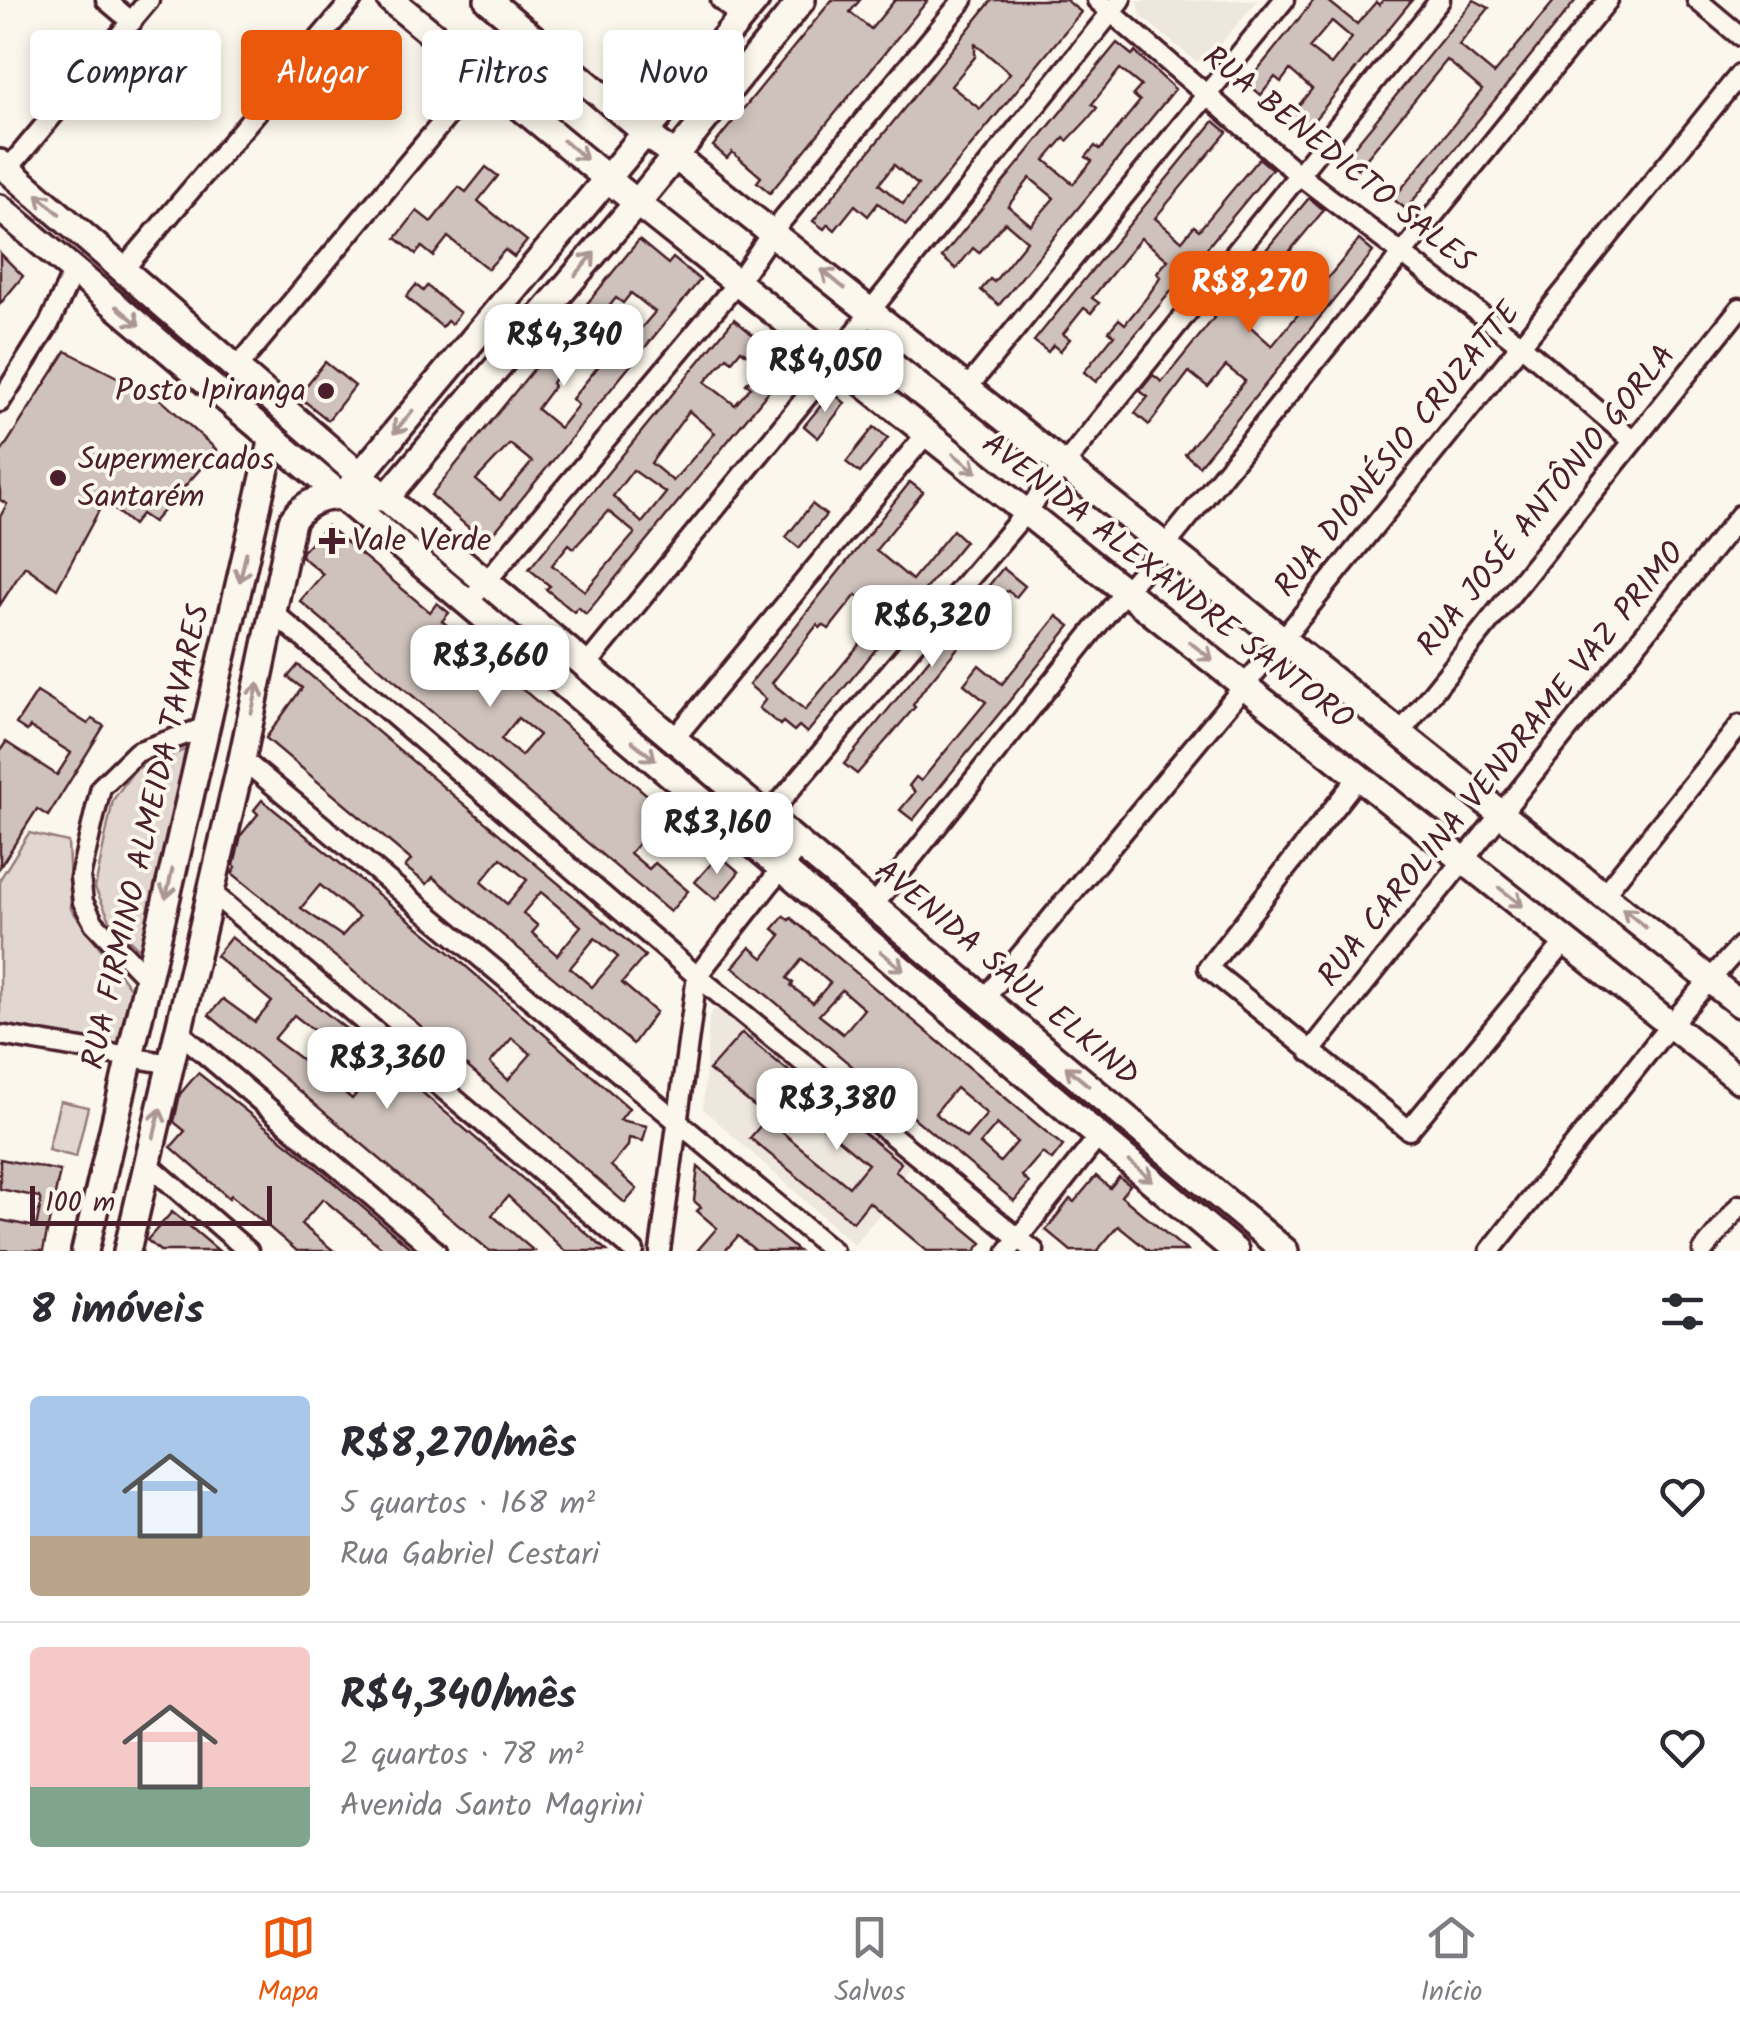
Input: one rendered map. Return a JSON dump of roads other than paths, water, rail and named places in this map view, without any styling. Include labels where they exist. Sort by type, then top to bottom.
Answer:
[{"type":"street","points":[[106,0],[132,22]]},
{"type":"street","points":[[3,170],[150,0]]},
{"type":"street","points":[[0,402],[49,324],[74,270],[74,251],[82,249],[123,270],[352,0]]},
{"type":"street","name":"AVENIDA ALEXANDRE SANTORO","points":[[391,0],[428,30]]},
{"type":"street","name":"AVENIDA ALEXANDRE SANTORO","points":[[488,0],[646,133],[1740,1004]]},
{"type":"street","points":[[342,498],[749,9],[721,0]]},
{"type":"street","points":[[127,1251],[242,759],[292,522],[302,506],[317,498],[386,498],[637,203],[802,0]]},
{"type":"street","points":[[468,602],[738,283],[773,231],[963,0]]},
{"type":"street","points":[[968,387],[1284,0]]},
{"type":"street","points":[[767,817],[1026,512],[1440,0]]},
{"type":"street","points":[[873,906],[1125,590],[1166,545],[1608,0]]},
{"type":"street","points":[[1697,0],[1740,36]]},
{"type":"street","points":[[586,666],[836,361],[1110,4]]},
{"type":"street","name":"RUA BENEDICTO SALES","points":[[1110,4],[1298,174],[1521,345],[1633,442]]},
{"type":"street","name":"RUA DIONÉSIO CRUZATTE","points":[[984,999],[1284,639],[1740,74]]},
{"type":"street","points":[[236,369],[444,120]]},
{"type":"street","name":"AVENIDA ALEXANDRE SANTORO","points":[[538,120],[1740,1080]]},
{"type":"street","name":"AVENIDA SAUL ELKIND","points":[[3,170],[386,498],[1285,1251]]},
{"type":"street","name":"AVENIDA SAUL ELKIND","points":[[0,208],[1235,1251]]},
{"type":"street","name":"RUA JOSÉ ANTÔNIO GORLA","points":[[1400,732],[1740,308]]},
{"type":"street","points":[[674,739],[927,434]]},
{"type":"street","name":"RUA FIRMINO ALMEIDA TAVARES","points":[[85,1251],[273,438]]},
{"type":"street","name":"RUA CAROLINA VENDRAME VAZ PRIMO","points":[[1310,1052],[1740,515]]},
{"type":"street","points":[[274,613],[1013,1244],[1034,1251]]},
{"type":"street","points":[[1604,894],[1740,725]]},
{"type":"street","points":[[148,979],[94,923],[83,902],[80,877],[101,786],[136,752],[206,727]]},
{"type":"street","points":[[242,759],[832,1251]]},
{"type":"street","points":[[1360,776],[1208,968],[1310,1052],[1409,1130],[1566,940]]},
{"type":"street","points":[[660,1251],[698,976],[800,845]]},
{"type":"street","points":[[210,892],[634,1251]]},
{"type":"street","points":[[1490,1251],[1670,1024],[1740,946]]},
{"type":"street","points":[[179,1032],[436,1251]]},
{"type":"street","points":[[1003,1056],[1025,1033]]},
{"type":"street","points":[[0,1035],[172,1064]]},
{"type":"street","points":[[1013,1244],[1099,1136]]},
{"type":"street","points":[[148,1164],[248,1251]]},
{"type":"street","points":[[1703,1251],[1740,1205]]},
{"type":"place","name":"Posto Ipiranga","points":[[326,391]]},
{"type":"place","name":"Supermercados Santarém","points":[[58,478]]},
{"type":"place","name":"Vale Verde","points":[[332,541]]}]
